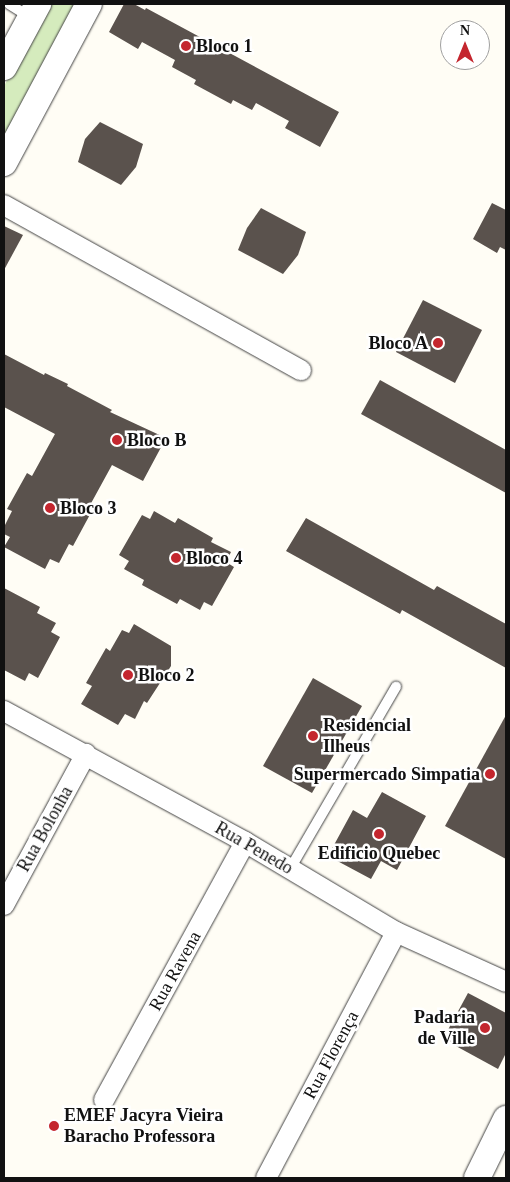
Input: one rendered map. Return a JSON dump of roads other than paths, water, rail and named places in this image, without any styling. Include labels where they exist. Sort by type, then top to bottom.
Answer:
[{"type":"street","points":[[4,163],[89,4]]},
{"type":"street","points":[[4,67],[26,8]]},
{"type":"street","points":[[4,204],[300,370]]},
{"type":"street","name":"Rua Penedo","points":[[4,711],[245,842],[396,932],[506,982]]},
{"type":"street","name":"Rua Bolonha","points":[[4,904],[86,754]]},
{"type":"street","name":"Rua Ravena","points":[[104,1100],[245,842]]},
{"type":"street","name":"Rua Florença","points":[[266,1178],[396,932]]},
{"type":"street","points":[[477,1178],[506,1119]]},
{"type":"lane","points":[[290,869],[396,687]]},
{"type":"place","name":"Bloco 1","points":[[186,46]]},
{"type":"place","name":"Bloco A","points":[[438,343]]},
{"type":"place","name":"Bloco B","points":[[117,440]]},
{"type":"place","name":"Bloco 3","points":[[50,508]]},
{"type":"place","name":"Bloco 4","points":[[176,558]]},
{"type":"place","name":"Bloco 2","points":[[128,675]]},
{"type":"place","name":"Residencial Ilheus","points":[[313,736]]},
{"type":"place","name":"Supermercado Simpatia","points":[[490,774]]},
{"type":"place","name":"Edificio Quebec","points":[[379,834]]},
{"type":"place","name":"Padaria de Ville","points":[[485,1028]]},
{"type":"place","name":"EMEF Jacyra Vieira Baracho Professora","points":[[54,1126]]}]
